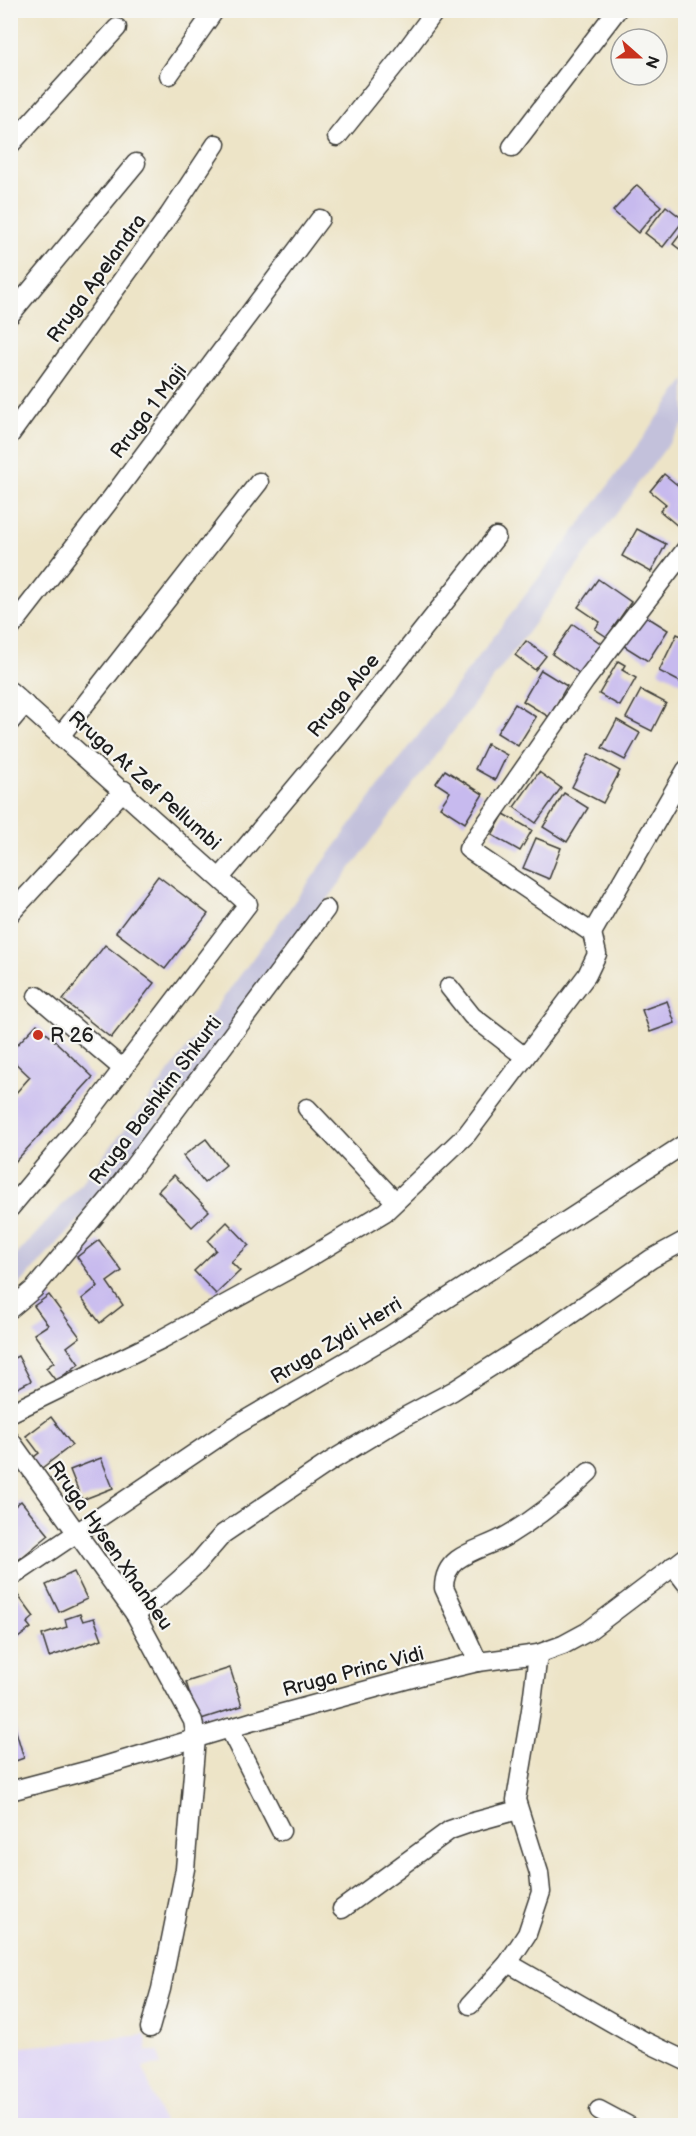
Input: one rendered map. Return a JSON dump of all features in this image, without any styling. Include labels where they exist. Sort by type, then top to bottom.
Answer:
[{"type":"street","points":[[169,75],[215,10]]},
{"type":"street","points":[[337,137],[398,62],[436,10]]},
{"type":"street","points":[[512,147],[617,10]]},
{"type":"street","points":[[10,145],[117,28]]},
{"type":"street","name":"Rruga Apelandra","points":[[10,435],[169,215],[216,144]]},
{"type":"street","points":[[10,315],[136,163]]},
{"type":"street","name":"Rruga 1 Maji","points":[[10,629],[107,504],[320,219]]},
{"type":"street","points":[[61,735],[259,482]]},
{"type":"street","name":"Rruga Aloe","points":[[220,878],[351,722],[496,537]]},
{"type":"street","points":[[10,1413],[160,1340],[297,1265],[386,1212],[467,1134],[587,975],[597,954],[592,933],[468,849],[585,681],[686,549]]},
{"type":"street","name":"Rruga At Zef Pellumbi","points":[[10,691],[124,790],[248,904],[123,1069]]},
{"type":"street","points":[[10,722],[25,704]]},
{"type":"street","points":[[592,933],[686,770]]},
{"type":"street","points":[[10,914],[124,790]]},
{"type":"street","name":"Rruga Bashkim Shkurti","points":[[10,1309],[34,1289],[110,1198],[326,909]]},
{"type":"street","points":[[449,987],[472,1016],[525,1057]]},
{"type":"street","points":[[10,1208],[123,1069],[37,996]]},
{"type":"street","points":[[307,1108],[395,1202]]},
{"type":"street","name":"Rruga Zydi Herri","points":[[10,1578],[235,1426],[390,1336],[686,1143]]},
{"type":"street","points":[[135,1614],[160,1597],[189,1571],[223,1534],[331,1461],[541,1335],[651,1259],[686,1239]]},
{"type":"street","name":"Rruga Hysen Xhanbeu","points":[[10,1440],[135,1614],[193,1721],[196,1738],[185,1869],[150,2028]]},
{"type":"street","points":[[478,1662],[444,1588],[444,1578],[450,1567],[457,1560],[506,1536],[555,1504],[590,1472]]},
{"type":"street","points":[[679,1562],[686,1583]]},
{"type":"street","name":"Rruga Princ Vidi","points":[[10,1791],[423,1675],[478,1662],[538,1654],[563,1645],[587,1632],[679,1562]]},
{"type":"street","points":[[470,2005],[508,1963],[527,1934],[542,1892],[539,1873],[516,1800],[538,1654]]},
{"type":"street","points":[[229,1728],[281,1831]]},
{"type":"street","points":[[342,1909],[450,1830],[470,1822],[518,1810]]},
{"type":"street","points":[[508,1963],[644,2041],[686,2061]]},
{"type":"street","points":[[599,2110],[629,2126]]},
{"type":"shaded area","points":[[685,380],[685,422],[209,1058],[88,1210],[11,1294],[11,1261],[76,1190],[152,1095],[384,780],[589,512]]},
{"type":"shaded area","points":[[146,2035],[147,2051],[159,2051],[161,2065],[143,2067],[164,2125],[11,2126],[11,2048]]},
{"type":"building","points":[[637,185],[661,206],[638,233],[613,211]]},
{"type":"building","points":[[666,206],[684,220],[663,247],[645,233]]},
{"type":"building","points":[[686,227],[686,254],[673,244]]},
{"type":"building","points":[[664,474],[686,492],[686,519],[679,527],[660,511],[666,504],[650,491]]},
{"type":"building","points":[[637,529],[666,544],[651,572],[622,556]]},
{"type":"building","points":[[598,579],[631,602],[607,637],[595,629],[600,622],[578,607]]},
{"type":"building","points":[[644,615],[668,630],[648,661],[624,646]]},
{"type":"building","points":[[573,624],[603,645],[582,675],[552,654]]},
{"type":"building","points":[[677,634],[686,638],[686,675],[682,683],[659,671]]},
{"type":"building","points":[[526,641],[546,656],[535,670],[515,655]]},
{"type":"building","points":[[618,661],[625,665],[622,670],[636,678],[620,706],[599,694]]},
{"type":"building","points":[[541,670],[567,686],[549,717],[523,701]]},
{"type":"building","points":[[641,690],[666,703],[652,731],[626,718]]},
{"type":"building","points":[[515,704],[536,717],[518,746],[497,733]]},
{"type":"building","points":[[617,720],[640,733],[625,760],[602,748]]},
{"type":"building","points":[[487,744],[507,755],[495,780],[475,769]]},
{"type":"building","points":[[589,754],[620,771],[603,803],[572,787]]},
{"type":"building","points":[[445,770],[483,794],[465,823],[440,807],[450,792],[436,783]]},
{"type":"building","points":[[539,772],[561,788],[536,823],[514,807]]},
{"type":"building","points":[[564,793],[588,808],[567,842],[543,827]]},
{"type":"building","points":[[504,814],[532,830],[520,851],[492,835]]},
{"type":"building","points":[[536,838],[561,848],[549,879],[523,868]]},
{"type":"building","points":[[158,876],[208,914],[165,969],[116,932]]},
{"type":"building","points":[[105,945],[154,983],[111,1038],[63,1000]]},
{"type":"building","points":[[667,1001],[675,1023],[650,1032],[642,1010]]},
{"type":"building","points":[[37,1024],[93,1077],[13,1164],[10,1162],[10,1092],[14,1095],[30,1077],[10,1058],[10,1052]]},
{"type":"building","points":[[206,1139],[226,1165],[204,1183],[183,1156]]},
{"type":"building","points":[[174,1175],[209,1211],[192,1227],[158,1191]]},
{"type":"building","points":[[227,1222],[249,1245],[231,1262],[240,1271],[216,1294],[194,1271],[216,1250],[208,1241]]},
{"type":"building","points":[[99,1240],[122,1271],[107,1282],[123,1305],[100,1323],[82,1299],[98,1286],[77,1257]]},
{"type":"building","points":[[49,1295],[80,1337],[67,1347],[79,1364],[56,1381],[46,1368],[54,1362],[34,1334],[48,1325],[34,1306]]},
{"type":"building","points":[[18,1356],[31,1381],[10,1392],[10,1360]]},
{"type":"building","points":[[51,1417],[72,1445],[38,1471],[30,1460],[39,1453],[26,1436]]},
{"type":"building","points":[[101,1458],[113,1488],[82,1500],[70,1470]]},
{"type":"building","points":[[21,1501],[49,1535],[10,1567],[10,1510]]},
{"type":"building","points":[[74,1572],[87,1599],[59,1612],[46,1585]]},
{"type":"building","points":[[17,1594],[34,1617],[27,1623],[31,1628],[10,1644],[10,1599]]},
{"type":"building","points":[[80,1614],[83,1621],[94,1618],[102,1639],[49,1657],[42,1635],[67,1627],[65,1619]]},
{"type":"building","points":[[230,1668],[242,1706],[198,1720],[186,1682]]},
{"type":"building","points":[[15,1728],[24,1758],[10,1763],[10,1730]]},
{"type":"place","name":"R 26","points":[[38,1035]]}]
